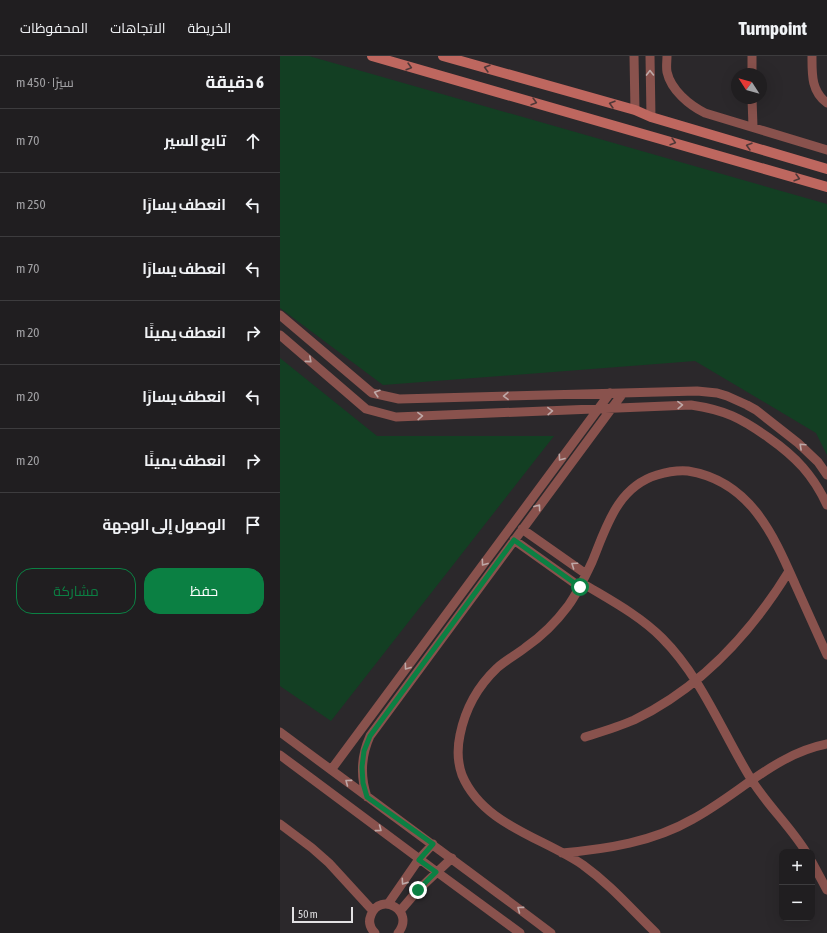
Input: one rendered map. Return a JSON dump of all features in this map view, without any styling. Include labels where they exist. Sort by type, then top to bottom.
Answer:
[{"type":"street","points":[[372,56],[827,187]]},
{"type":"street","points":[[443,56],[635,110],[651,117],[827,169]]},
{"type":"street","points":[[634,56],[635,110]]},
{"type":"street","points":[[650,56],[650,136]]},
{"type":"street","points":[[667,56],[667,72],[671,81],[681,96],[705,113],[827,150]]},
{"type":"street","points":[[752,56],[752,68]]},
{"type":"street","points":[[812,56],[812,80],[814,87],[818,94],[827,103]]},
{"type":"street","points":[[752,104],[753,127]]},
{"type":"street","points":[[280,316],[372,393],[399,399],[697,391],[717,393],[737,400],[756,410],[798,443],[818,462],[827,475]]},
{"type":"street","points":[[280,335],[366,409],[396,417],[690,405],[714,409],[747,422],[781,446],[800,463],[816,483],[827,505]]},
{"type":"street","points":[[367,797],[363,783],[362,767],[364,751],[370,736],[622,393]]},
{"type":"street","points":[[331,770],[610,394]]},
{"type":"street","points":[[656,933],[617,892],[588,869],[562,853],[499,820],[487,811],[468,788],[457,760],[458,749],[462,727],[468,709],[485,681],[510,657],[530,644],[551,626],[569,604],[583,581],[610,518],[623,497],[642,482],[653,476],[679,470],[713,479],[724,484],[744,499],[762,519],[770,530],[827,655]]},
{"type":"street","points":[[522,529],[583,581]]},
{"type":"street","points":[[514,540],[583,581],[634,614],[648,625],[674,651],[696,680],[751,780],[804,849]]},
{"type":"street","points":[[585,737],[632,721],[676,696],[696,680],[718,661],[748,630],[789,571]]},
{"type":"street","points":[[280,732],[452,858],[551,933]]},
{"type":"street","points":[[562,853],[617,846],[643,840],[669,831],[694,819],[778,763],[798,753],[827,744]]},
{"type":"street","points":[[280,755],[419,860],[520,933]]},
{"type":"street","points":[[280,824],[329,863],[373,911]]},
{"type":"street","points":[[388,904],[419,860],[433,844]]},
{"type":"street","points":[[400,911],[436,872],[452,858]]},
{"type":"street","points":[[815,868],[827,890]]},
{"type":"street","points":[[375,933],[370,922],[373,911],[380,906],[388,904],[400,911],[403,920],[402,932]]},
{"type":"green space","points":[[280,56],[309,56],[827,204],[827,455],[816,433],[695,361],[383,385],[280,308]]},
{"type":"green space","points":[[280,358],[377,436],[554,436],[331,721],[280,686]]},
{"type":"route","points":[[418,890],[436,872],[419,860],[433,844],[367,797],[363,783],[362,767],[364,751],[370,736],[514,540],[580,587]]}]
